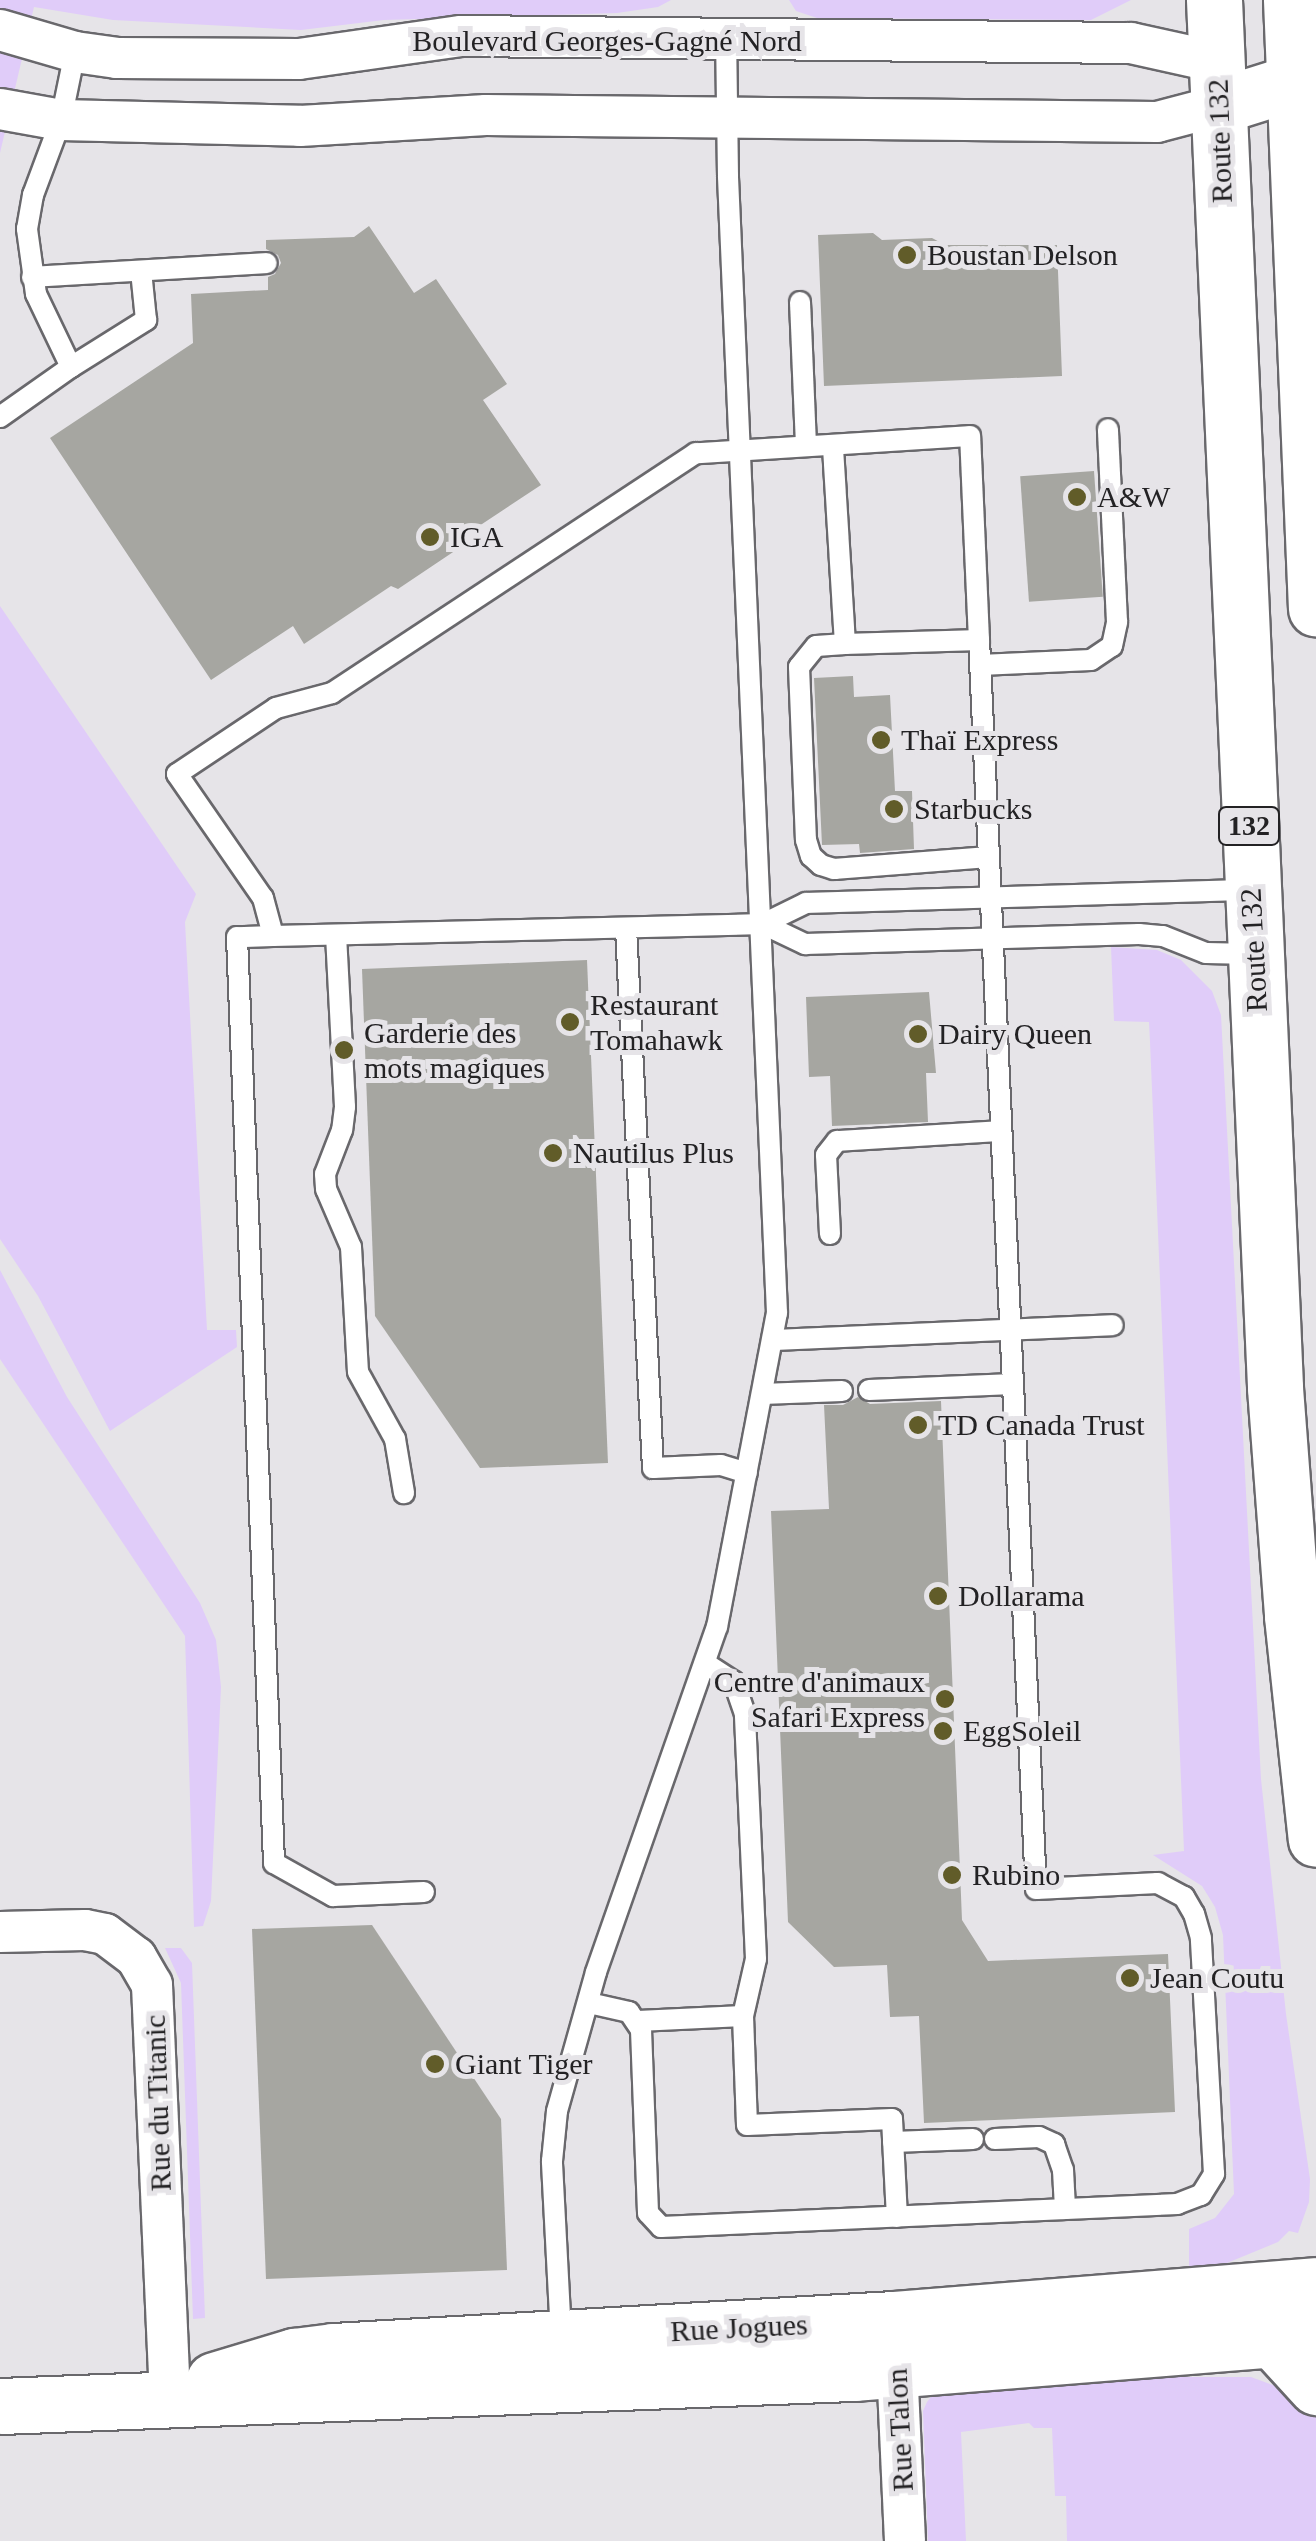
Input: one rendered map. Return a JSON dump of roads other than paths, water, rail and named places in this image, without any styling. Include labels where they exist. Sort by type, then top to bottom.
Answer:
[{"type":"main road","name":"Route 132","points":[[1214,0],[1281,1490],[1316,1839]]},
{"type":"main road","points":[[1290,0],[1305,82],[1316,608]]},
{"type":"main road","points":[[1217,84],[1305,82]]},
{"type":"main road","name":"Rue Jogues","points":[[896,2345],[1316,2285]]},
{"type":"main road","points":[[1294,2338],[1316,2387]]},
{"type":"main road","name":"Rue Jogues","points":[[0,2406],[170,2399],[563,2361],[896,2345],[1294,2338]]},
{"type":"street","name":"Boulevard Georges-Gagné Nord","points":[[0,30],[75,52],[117,58],[259,60],[311,58],[394,42],[461,36],[1131,43],[1217,84]]},
{"type":"street","points":[[0,109],[61,120],[300,126],[486,114],[1157,122],[1217,84]]},
{"type":"street","name":"Rue du Titanic","points":[[0,1932],[105,1934],[136,1957],[152,1985],[170,2399]]},
{"type":"street","name":"Rue Talon","points":[[896,2345],[905,2541]]},
{"type":"lane","points":[[563,2361],[554,2129],[588,2002],[718,1627],[777,1313],[726,41]]},
{"type":"lane","points":[[72,367],[46,322],[32,277],[27,229],[33,195],[61,120],[75,52]]},
{"type":"lane","points":[[32,277],[267,263]]},
{"type":"lane","points":[[0,417],[146,320],[141,271]]},
{"type":"lane","points":[[800,302],[806,446]]},
{"type":"lane","points":[[980,664],[1091,660],[1112,646],[1117,636],[1108,430]]},
{"type":"lane","points":[[273,936],[263,898],[177,774],[276,708],[332,693],[685,457],[741,447],[970,436],[1036,1889],[1138,1883],[1170,1886],[1194,1914],[1202,1956],[1214,2174],[1210,2184],[1189,2202],[668,2228],[653,2222],[648,2214],[638,2021],[629,2012],[588,2002]]},
{"type":"lane","points":[[833,445],[845,644]]},
{"type":"lane","points":[[979,640],[816,646],[799,666],[806,840],[811,856],[820,866],[834,868],[989,857]]},
{"type":"lane","points":[[424,1892],[333,1896],[274,1863],[238,937],[763,924],[806,903],[1252,890]]},
{"type":"lane","points":[[763,924],[805,944],[1151,934],[1206,953],[1254,954]]},
{"type":"lane","points":[[626,928],[653,1468],[721,1465],[747,1473]]},
{"type":"lane","points":[[336,934],[345,1107],[325,1174],[326,1189],[350,1247],[358,1372],[395,1439],[404,1493]]},
{"type":"lane","points":[[830,1234],[826,1154],[836,1141],[1001,1131]]},
{"type":"lane","points":[[772,1340],[1113,1325]]},
{"type":"lane","points":[[869,1390],[1013,1384]]},
{"type":"lane","points":[[762,1394],[842,1391]]},
{"type":"lane","points":[[705,1663],[734,1682],[745,1714],[756,1958],[742,2016],[747,2124],[892,2119],[897,2217]]},
{"type":"lane","points":[[638,2021],[742,2016]]},
{"type":"lane","points":[[995,2138],[1047,2138],[1054,2144],[1062,2170],[1066,2209]]},
{"type":"lane","points":[[893,2142],[973,2139]]},
{"type":"place","name":"Boustan Delson","points":[[907,255]]},
{"type":"place","name":"A&W","points":[[1077,497]]},
{"type":"place","name":"IGA","points":[[430,537]]},
{"type":"place","name":"Thaï Express","points":[[881,740]]},
{"type":"place","name":"Starbucks","points":[[894,809]]},
{"type":"place","name":"Restaurant Tomahawk","points":[[570,1022]]},
{"type":"place","name":"Dairy Queen","points":[[918,1034]]},
{"type":"place","name":"Garderie des mots magiques","points":[[344,1050]]},
{"type":"place","name":"Nautilus Plus","points":[[553,1153]]},
{"type":"place","name":"TD Canada Trust","points":[[918,1425]]},
{"type":"place","name":"Dollarama","points":[[938,1596]]},
{"type":"place","name":"Centre d'animaux Safari Express","points":[[945,1699]]},
{"type":"place","name":"EggSoleil","points":[[943,1731]]},
{"type":"place","name":"Rubino","points":[[952,1875]]},
{"type":"place","name":"Jean Coutu","points":[[1130,1978]]},
{"type":"place","name":"Giant Tiger","points":[[435,2064]]}]
